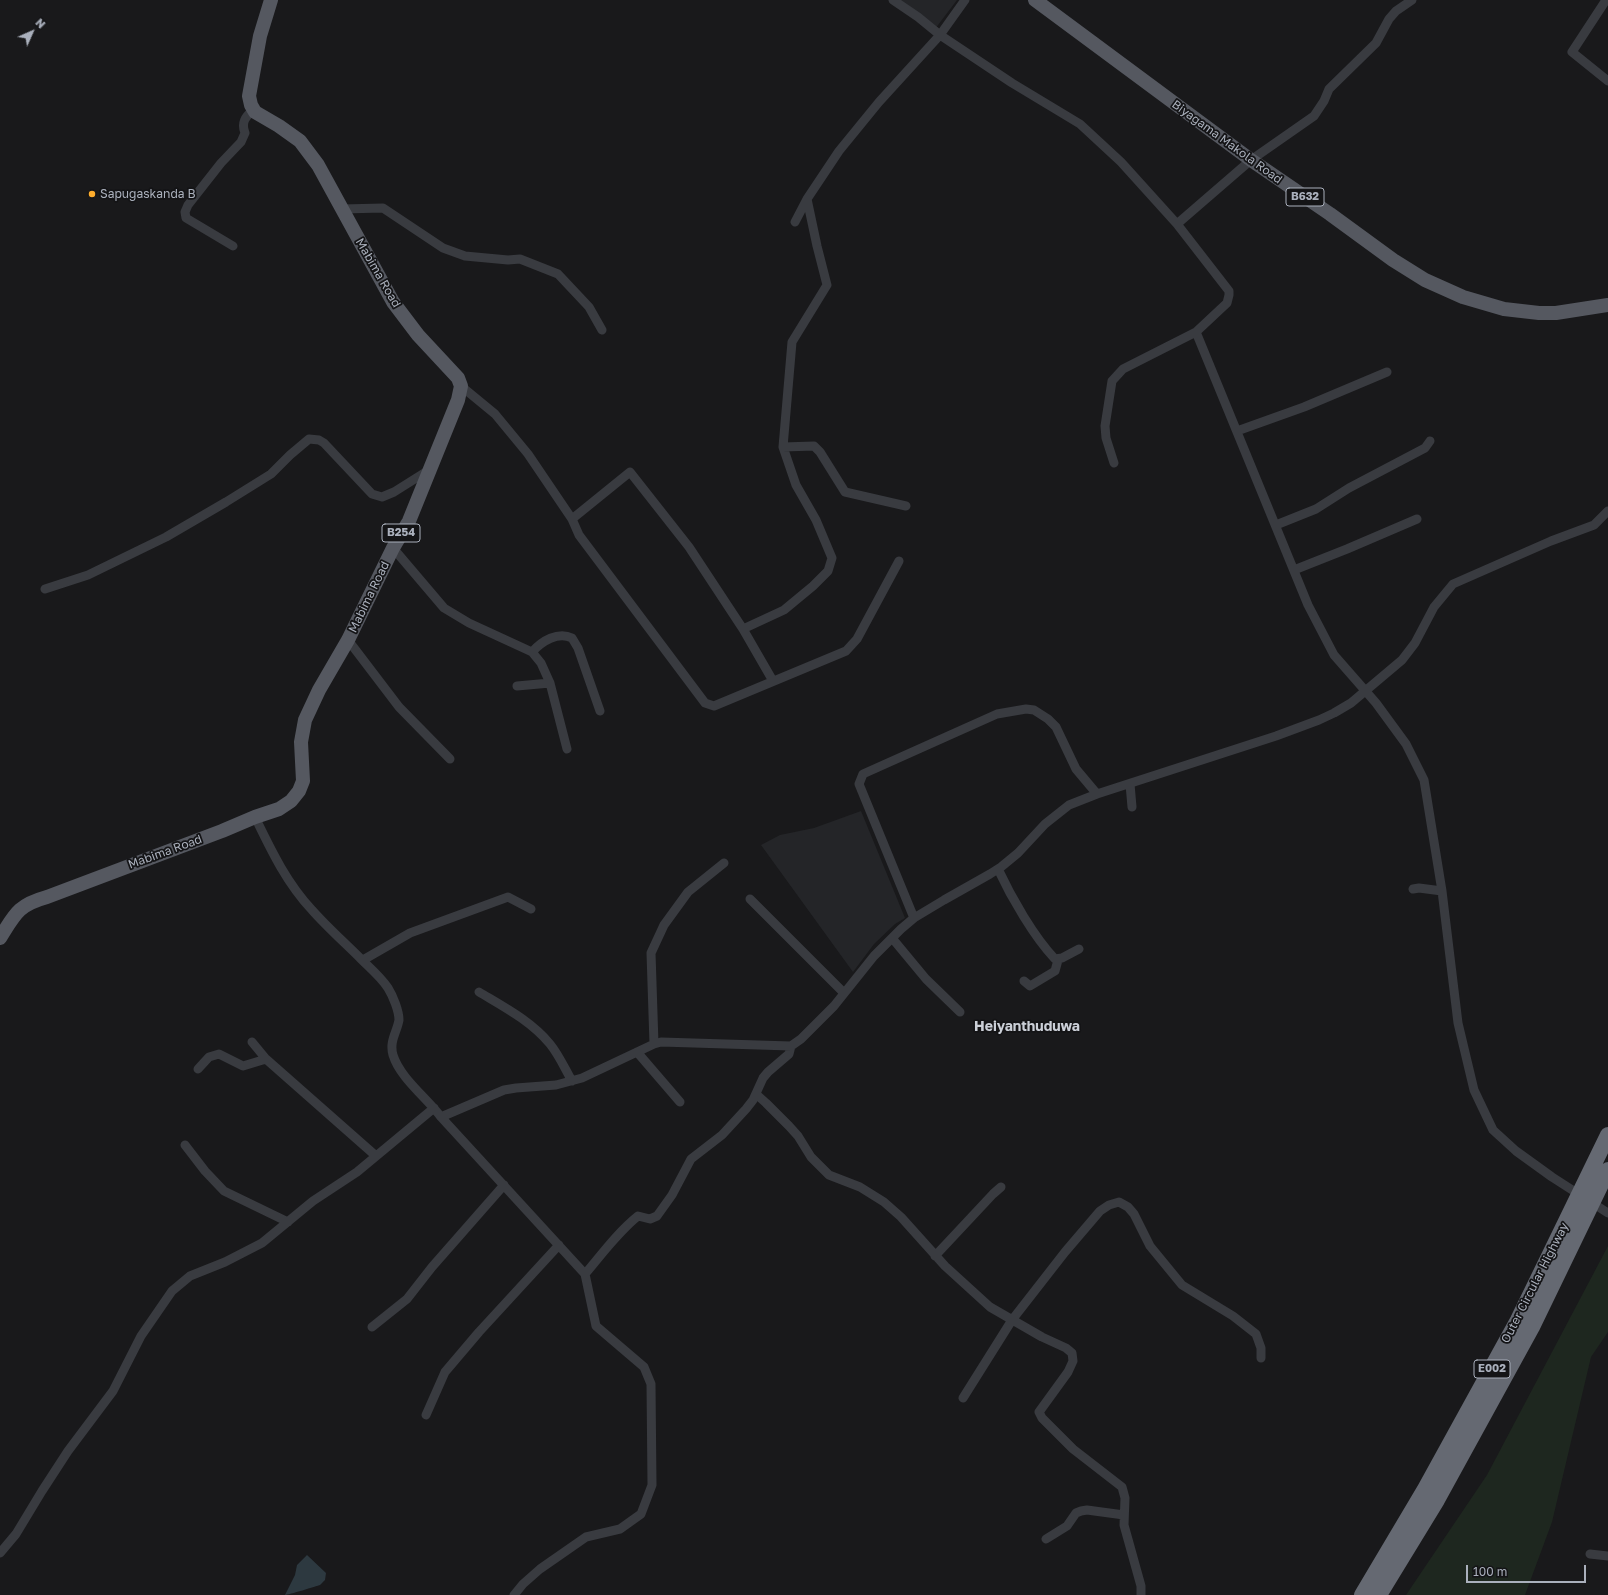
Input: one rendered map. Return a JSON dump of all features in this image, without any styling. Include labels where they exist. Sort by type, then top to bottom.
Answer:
[{"type":"highway","name":"Outer Circular Highway","points":[[1362,1595],[1426,1489],[1518,1320],[1608,1135]]},
{"type":"highway","name":"Outer Circular Highway","points":[[1379,1595],[1437,1500],[1532,1327],[1608,1170]]},
{"type":"main road","points":[[253,110],[250,106],[249,96],[260,36],[271,0]]},
{"type":"main road","name":"Biyagama Makola Road","points":[[1035,0],[1251,160],[1330,214],[1393,260],[1425,280],[1445,290],[1497,307],[1525,312],[1556,313],[1608,305]]},
{"type":"main road","name":"Mabima Road","points":[[0,938],[19,910],[30,902],[215,834],[255,817],[279,809],[291,801],[299,791],[303,781],[300,742],[305,720],[319,690],[348,640],[393,548],[409,521],[458,400],[462,386],[458,378],[418,334],[393,302],[318,164],[300,141],[253,110]]},
{"type":"street","points":[[893,0],[918,17],[940,35],[1012,83],[1080,124],[1121,162],[1177,224],[1227,288],[1229,295],[1227,303],[1196,332],[1122,369],[1112,381],[1105,426],[1106,438],[1114,463]]},
{"type":"street","points":[[795,222],[807,199],[839,151],[879,102],[940,35],[965,0]]},
{"type":"street","points":[[1177,224],[1251,160],[1314,116],[1324,101],[1329,89],[1376,43],[1389,19],[1396,11],[1412,0]]},
{"type":"street","points":[[1606,0],[1572,52],[1608,81]]},
{"type":"street","points":[[233,246],[186,218],[185,212],[188,205],[216,169],[241,142],[245,133],[243,127],[245,117],[253,110]]},
{"type":"street","points":[[743,629],[784,610],[813,586],[828,571],[832,558],[816,520],[796,485],[783,447],[792,342],[827,285],[807,199]]},
{"type":"street","points":[[342,209],[383,208],[443,248],[465,256],[508,260],[520,259],[558,274],[589,307],[602,330]]},
{"type":"street","points":[[1196,332],[1308,605],[1334,655],[1376,703],[1406,744],[1424,780],[1442,891],[1458,1023],[1474,1090],[1493,1130],[1516,1151],[1608,1213]]},
{"type":"street","points":[[1237,431],[1304,407],[1386,372]]},
{"type":"street","points":[[462,386],[499,420],[528,454],[572,519],[579,535],[704,704],[714,706],[846,651],[857,639],[898,561]]},
{"type":"street","points":[[45,589],[88,575],[166,537],[271,474],[290,455],[310,439],[319,440],[324,443],[372,494],[382,496],[394,492],[431,469]]},
{"type":"street","points":[[1276,525],[1316,509],[1349,488],[1419,452],[1425,448],[1430,440]]},
{"type":"street","points":[[783,447],[814,446],[820,452],[845,492],[906,506]]},
{"type":"street","points":[[572,519],[630,472],[689,547],[743,629],[773,681]]},
{"type":"street","points":[[442,1117],[504,1090],[541,1087],[572,1081],[594,1073],[654,1044],[670,1042],[791,1046],[802,1039],[817,1024],[874,956],[900,929],[914,918],[998,869],[1014,857],[1057,814],[1069,805],[1097,794],[1276,736],[1319,720],[1351,703],[1402,660],[1415,643],[1434,607],[1453,584],[1551,541],[1594,525],[1608,511]]},
{"type":"street","points":[[1294,570],[1334,555],[1417,519]]},
{"type":"street","points":[[393,548],[444,608],[469,623],[532,652],[541,663],[550,683],[567,749]]},
{"type":"street","points":[[532,652],[546,640],[562,635],[572,638],[578,648],[600,711]]},
{"type":"street","points":[[348,640],[399,707],[450,759]]},
{"type":"street","points":[[517,686],[550,683]]},
{"type":"street","points":[[914,918],[859,784],[862,774],[997,714],[1026,709],[1034,710],[1048,719],[1056,727],[1076,769],[1097,794]]},
{"type":"street","points":[[1130,784],[1132,807]]},
{"type":"street","points":[[255,817],[280,868],[294,890],[388,988],[399,1019],[392,1042],[393,1054],[396,1064],[404,1076],[585,1274],[596,1326],[644,1367],[651,1384],[652,1485],[642,1514],[620,1529],[586,1537],[540,1568],[514,1595]]},
{"type":"street","points":[[654,1044],[651,953],[664,925],[688,892],[724,863]]},
{"type":"street","points":[[998,869],[1014,900],[1039,938],[1055,960],[1058,960]]},
{"type":"street","points":[[1413,889],[1419,888],[1442,891]]},
{"type":"street","points":[[362,960],[410,933],[508,897],[531,909]]},
{"type":"street","points":[[750,899],[844,993]]},
{"type":"street","points":[[892,938],[926,979],[960,1012]]},
{"type":"street","points":[[1024,981],[1030,986],[1035,984],[1054,971],[1058,960],[1079,949]]},
{"type":"street","points":[[479,992],[516,1014],[541,1034],[559,1057],[572,1081]]},
{"type":"street","points":[[252,1042],[266,1059],[376,1156]]},
{"type":"street","points":[[585,1274],[638,1216],[650,1219],[657,1216],[672,1195],[691,1159],[722,1135],[746,1109],[756,1094],[758,1086],[763,1078],[789,1054],[791,1046]]},
{"type":"street","points":[[637,1052],[680,1102]]},
{"type":"street","points":[[198,1069],[209,1057],[219,1054],[243,1066],[266,1059]]},
{"type":"street","points":[[756,1094],[789,1126],[798,1136],[810,1157],[829,1175],[860,1187],[884,1202],[900,1217],[935,1256],[990,1307],[1042,1337],[1066,1348],[1072,1353],[1073,1361],[1068,1372],[1056,1391],[1048,1398],[1039,1412],[1042,1418],[1073,1449],[1122,1487],[1125,1498],[1124,1525],[1141,1586],[1141,1595]]},
{"type":"street","points":[[0,1553],[16,1534],[68,1451],[113,1391],[141,1336],[172,1291],[190,1276],[225,1262],[262,1243],[313,1201],[357,1172],[434,1108]]},
{"type":"street","points":[[185,1145],[205,1171],[224,1191],[288,1222]]},
{"type":"street","points":[[372,1326],[407,1299],[432,1267],[504,1185]]},
{"type":"street","points":[[935,1256],[1001,1187]]},
{"type":"street","points":[[963,1398],[1012,1320],[1065,1252],[1100,1211],[1109,1205],[1119,1202],[1128,1207],[1134,1214],[1150,1246],[1182,1285],[1233,1316],[1256,1334],[1261,1348],[1262,1358]]},
{"type":"street","points":[[426,1415],[445,1372],[478,1332],[559,1246]]},
{"type":"street","points":[[1046,1538],[1067,1526],[1076,1513],[1081,1511],[1092,1510],[1124,1515]]},
{"type":"street","points":[[1590,1554],[1608,1556]]},
{"type":"shaded area","points":[[894,0],[957,0],[935,29]]},
{"type":"shaded area","points":[[861,811],[905,918],[895,924],[874,944],[853,972],[761,845],[780,835],[814,828]]},
{"type":"shaded area","points":[[1608,1246],[1608,1332],[1591,1357],[1552,1522],[1525,1595],[1406,1595],[1487,1475]]},
{"type":"shaded area","points":[[307,1555],[326,1573],[325,1580],[320,1585],[285,1595],[295,1575],[297,1565]]},
{"type":"place","name":"Sapugaskanda B","points":[[92,194]]},
{"type":"district","name":"Heiyanthuduwa","points":[[1027,1027]]}]
